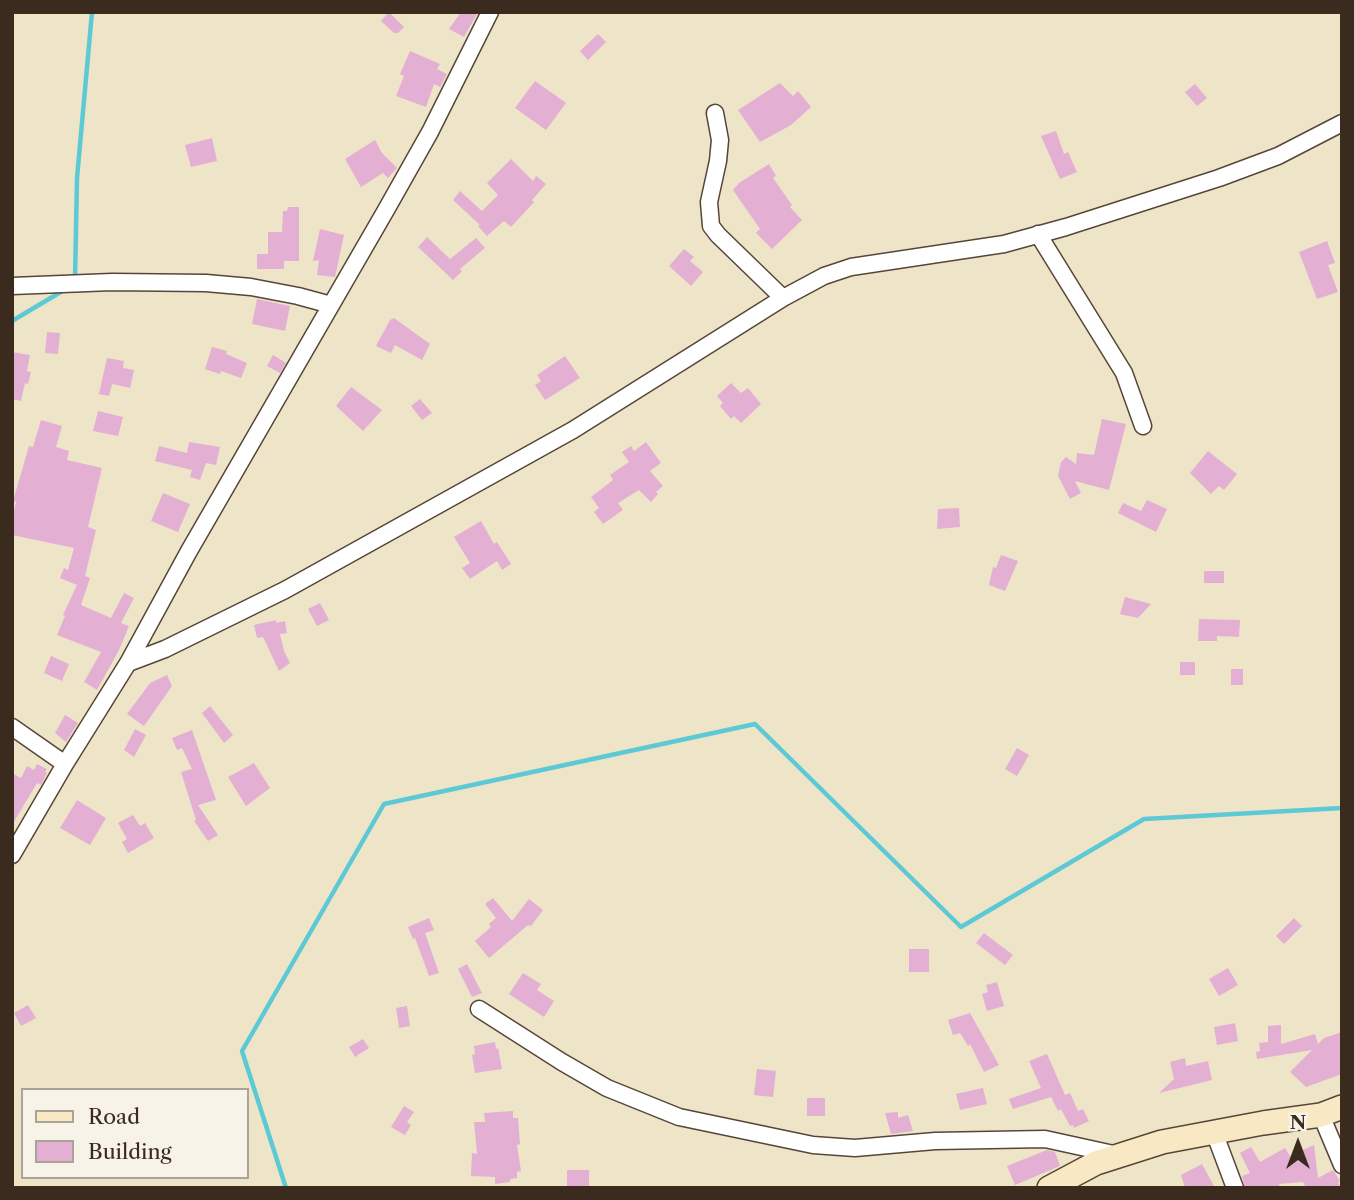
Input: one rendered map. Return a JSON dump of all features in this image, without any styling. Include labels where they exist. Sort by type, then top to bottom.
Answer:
[{"type":"street","points":[[12,855],[128,663],[189,551],[430,132],[490,12]]},
{"type":"street","points":[[715,113],[720,140],[709,202],[712,226],[783,298]]},
{"type":"street","points":[[128,663],[165,649],[285,590],[573,430],[783,298],[824,276],[851,267],[1004,244],[1066,227],[1219,178],[1278,156],[1342,123]]},
{"type":"street","points":[[1038,234],[1124,373],[1143,425]]},
{"type":"street","points":[[12,286],[112,282],[206,283],[251,287],[331,305]]},
{"type":"street","points":[[12,727],[65,764]]},
{"type":"street","points":[[479,1009],[607,1087],[679,1117],[813,1145],[855,1148],[935,1141],[1045,1139],[1118,1155]]},
{"type":"street","points":[[1049,1188],[1065,1178],[1118,1155],[1162,1142],[1331,1111],[1342,1165]]},
{"type":"street","points":[[1213,1132],[1234,1188]]},
{"type":"building","points":[[389,12],[404,27],[398,33],[394,33],[381,21]]},
{"type":"building","points":[[461,12],[478,12],[464,37],[449,29]]},
{"type":"building","points":[[598,34],[606,42],[588,60],[580,51]]},
{"type":"building","points":[[410,51],[440,64],[437,69],[447,74],[440,87],[434,84],[426,107],[396,96],[404,76],[400,74]]},
{"type":"building","points":[[535,81],[566,103],[546,130],[515,108]]},
{"type":"building","points":[[780,83],[793,96],[798,91],[811,107],[791,125],[760,142],[738,110]]},
{"type":"building","points":[[1195,84],[1207,98],[1197,106],[1185,92]]},
{"type":"building","points":[[1056,131],[1064,154],[1068,152],[1077,172],[1060,179],[1041,136]]},
{"type":"building","points":[[212,138],[217,161],[191,167],[185,145]]},
{"type":"building","points":[[375,140],[382,153],[397,168],[388,178],[383,173],[361,187],[345,159]]},
{"type":"building","points":[[511,159],[533,181],[536,176],[546,184],[511,227],[504,221],[487,236],[478,226],[480,225],[453,200],[460,191],[482,211],[498,195],[487,183]]},
{"type":"building","points":[[769,164],[776,176],[773,178],[792,205],[790,207],[802,220],[772,249],[756,233],[760,229],[733,190],[739,183]]},
{"type":"building","points":[[288,207],[299,207],[299,261],[284,261],[284,269],[257,269],[257,254],[268,254],[268,232],[282,232],[283,211],[287,211]]},
{"type":"building","points":[[320,229],[344,235],[335,277],[317,275],[319,260],[313,261]]},
{"type":"building","points":[[427,237],[450,259],[476,238],[485,248],[460,269],[462,271],[453,280],[418,247]]},
{"type":"building","points":[[1327,241],[1335,263],[1328,265],[1338,292],[1317,299],[1299,252]]},
{"type":"building","points":[[684,249],[694,257],[690,261],[703,272],[691,286],[669,266]]},
{"type":"building","points":[[257,299],[290,306],[285,331],[252,324]]},
{"type":"building","points":[[394,318],[430,344],[422,360],[395,345],[391,353],[376,346],[390,320]]},
{"type":"building","points":[[47,332],[60,333],[58,354],[45,353]]},
{"type":"building","points":[[212,347],[227,351],[226,354],[247,363],[241,378],[205,369]]},
{"type":"building","points":[[12,352],[30,355],[27,371],[31,372],[21,401],[12,399]]},
{"type":"building","points":[[273,355],[286,363],[280,373],[267,366]]},
{"type":"building","points":[[565,356],[580,378],[545,400],[535,385],[541,381],[537,375]]},
{"type":"building","points":[[107,358],[124,361],[123,368],[134,370],[130,388],[112,384],[109,396],[99,394]]},
{"type":"building","points":[[731,383],[741,393],[748,388],[761,404],[741,423],[734,416],[731,419],[720,406],[723,403],[717,396]]},
{"type":"building","points":[[351,387],[382,410],[363,431],[336,406]]},
{"type":"building","points":[[420,399],[432,413],[422,420],[411,406]]},
{"type":"building","points":[[98,411],[123,417],[118,436],[93,431]]},
{"type":"building","points":[[1102,419],[1126,424],[1109,490],[1075,481],[1081,493],[1070,499],[1058,476],[1061,462],[1066,457],[1076,464],[1077,453],[1094,455]]},
{"type":"building","points":[[41,420],[62,426],[56,447],[69,451],[67,460],[102,468],[88,527],[96,530],[85,576],[90,578],[81,605],[111,618],[124,593],[134,598],[121,623],[129,626],[97,690],[84,682],[101,652],[57,635],[77,585],[60,578],[64,568],[68,570],[74,548],[12,535],[16,502],[13,501],[29,446],[33,447]]},
{"type":"building","points":[[189,442],[220,447],[216,465],[206,463],[200,480],[190,477],[192,470],[155,461],[159,446],[187,453]]},
{"type":"building","points":[[646,442],[661,463],[650,471],[663,486],[651,502],[639,490],[618,503],[623,510],[603,524],[594,512],[599,508],[591,497],[613,480],[610,475],[629,462],[622,452],[631,446],[634,451]]},
{"type":"building","points":[[1208,451],[1237,474],[1224,490],[1219,486],[1211,494],[1190,473]]},
{"type":"building","points":[[163,493],[190,504],[178,532],[151,521]]},
{"type":"building","points":[[1147,500],[1167,509],[1156,532],[1118,513],[1123,503],[1141,511]]},
{"type":"building","points":[[959,508],[960,527],[937,529],[938,509]]},
{"type":"building","points":[[481,521],[494,544],[497,542],[511,564],[502,570],[497,561],[470,579],[462,568],[470,563],[454,537]]},
{"type":"building","points":[[1001,555],[1018,561],[1005,591],[989,585],[993,567],[996,568]]},
{"type":"building","points":[[1204,571],[1224,571],[1224,583],[1204,583]]},
{"type":"building","points":[[1125,597],[1151,604],[1138,618],[1120,614]]},
{"type":"building","points":[[320,603],[329,620],[317,626],[308,609]]},
{"type":"building","points":[[1199,619],[1240,620],[1239,637],[1217,636],[1217,641],[1198,641]]},
{"type":"building","points":[[276,620],[276,623],[285,621],[287,633],[280,634],[290,663],[279,671],[263,637],[257,638],[254,625]]},
{"type":"building","points":[[51,656],[69,664],[62,681],[44,673]]},
{"type":"building","points":[[1180,662],[1195,662],[1195,675],[1180,675]]},
{"type":"building","points":[[1231,669],[1243,669],[1243,685],[1231,685]]},
{"type":"building","points":[[167,675],[172,686],[144,726],[127,714],[150,683]]},
{"type":"building","points":[[210,706],[233,735],[224,743],[202,713]]},
{"type":"building","points":[[65,715],[78,723],[66,742],[55,733]]},
{"type":"building","points":[[135,729],[146,735],[134,757],[124,750]]},
{"type":"building","points":[[192,730],[216,800],[198,805],[218,835],[208,841],[194,821],[196,820],[181,772],[192,769],[182,748],[177,750],[172,738]]},
{"type":"building","points":[[1017,748],[1029,755],[1017,776],[1005,769]]},
{"type":"building","points":[[254,763],[270,788],[246,806],[228,777]]},
{"type":"building","points":[[37,764],[47,769],[47,773],[41,785],[37,783],[12,825],[12,773],[21,778],[27,766],[34,770]]},
{"type":"building","points":[[77,800],[106,818],[90,845],[60,828]]},
{"type":"building","points":[[133,815],[140,826],[145,823],[154,838],[128,853],[122,842],[127,839],[118,823]]},
{"type":"building","points":[[493,898],[512,921],[529,899],[543,910],[531,926],[528,925],[489,958],[475,941],[491,927],[489,924],[496,918],[485,904]]},
{"type":"building","points":[[429,918],[434,930],[425,933],[439,973],[429,976],[415,938],[413,939],[408,927]]},
{"type":"building","points":[[1294,918],[1302,926],[1284,944],[1276,936]]},
{"type":"building","points":[[984,933],[1013,955],[1005,965],[976,943]]},
{"type":"building","points":[[909,949],[929,949],[929,972],[909,972]]},
{"type":"building","points":[[467,964],[482,993],[472,997],[458,969]]},
{"type":"building","points":[[1228,968],[1238,985],[1219,996],[1209,979]]},
{"type":"building","points":[[523,973],[541,984],[537,990],[554,1001],[544,1017],[509,994]]},
{"type":"building","points":[[997,982],[1004,1006],[987,1011],[982,994],[988,992],[986,985]]},
{"type":"building","points":[[28,1005],[36,1018],[21,1026],[14,1013]]},
{"type":"building","points":[[407,1006],[410,1026],[399,1028],[396,1008]]},
{"type":"building","points":[[970,1013],[999,1065],[984,1072],[970,1044],[968,1046],[960,1033],[953,1035],[948,1020]]},
{"type":"building","points":[[1235,1023],[1238,1041],[1217,1045],[1214,1027]]},
{"type":"building","points":[[1281,1025],[1281,1044],[1315,1034],[1318,1044],[1324,1038],[1342,1032],[1342,1074],[1306,1087],[1290,1072],[1312,1050],[1257,1059],[1259,1043],[1268,1042],[1268,1026]]},
{"type":"building","points":[[363,1039],[369,1048],[355,1057],[349,1047]]},
{"type":"building","points":[[495,1042],[502,1069],[475,1073],[472,1055],[475,1054],[474,1046]]},
{"type":"building","points":[[1047,1054],[1065,1095],[1070,1093],[1078,1111],[1083,1109],[1089,1121],[1074,1128],[1073,1125],[1070,1126],[1051,1097],[1013,1109],[1009,1099],[1041,1088],[1029,1061]]},
{"type":"building","points":[[1185,1058],[1186,1066],[1208,1061],[1212,1080],[1159,1093],[1174,1079],[1170,1062]]},
{"type":"building","points":[[757,1069],[776,1071],[773,1097],[754,1095]]},
{"type":"building","points":[[983,1088],[987,1104],[960,1110],[956,1094]]},
{"type":"building","points":[[807,1098],[825,1098],[825,1116],[807,1116]]},
{"type":"building","points":[[404,1106],[414,1112],[407,1122],[411,1125],[405,1135],[391,1127]]},
{"type":"building","points":[[513,1111],[513,1118],[518,1118],[520,1144],[517,1145],[521,1171],[517,1172],[517,1178],[495,1184],[495,1177],[471,1176],[472,1153],[477,1154],[474,1122],[485,1122],[484,1113]]},
{"type":"building","points":[[898,1112],[898,1118],[908,1115],[913,1131],[891,1134],[885,1113]]},
{"type":"building","points":[[1314,1145],[1318,1178],[1333,1170],[1341,1188],[1301,1188],[1305,1186],[1303,1182],[1279,1184],[1280,1188],[1245,1188],[1242,1176],[1250,1173],[1240,1153],[1251,1147],[1260,1162],[1285,1148],[1290,1156]]},
{"type":"building","points":[[1047,1150],[1055,1152],[1060,1166],[1015,1185],[1007,1166]]},
{"type":"building","points":[[1202,1164],[1215,1188],[1185,1188],[1181,1175]]},
{"type":"building","points":[[567,1170],[589,1170],[589,1188],[567,1188]]},
{"type":"waterway","points":[[75,280],[77,178],[92,12]]},
{"type":"waterway","points":[[12,321],[64,290]]},
{"type":"waterway","points":[[286,1188],[242,1051],[384,804],[755,724],[961,927],[1144,819],[1342,808]]}]
